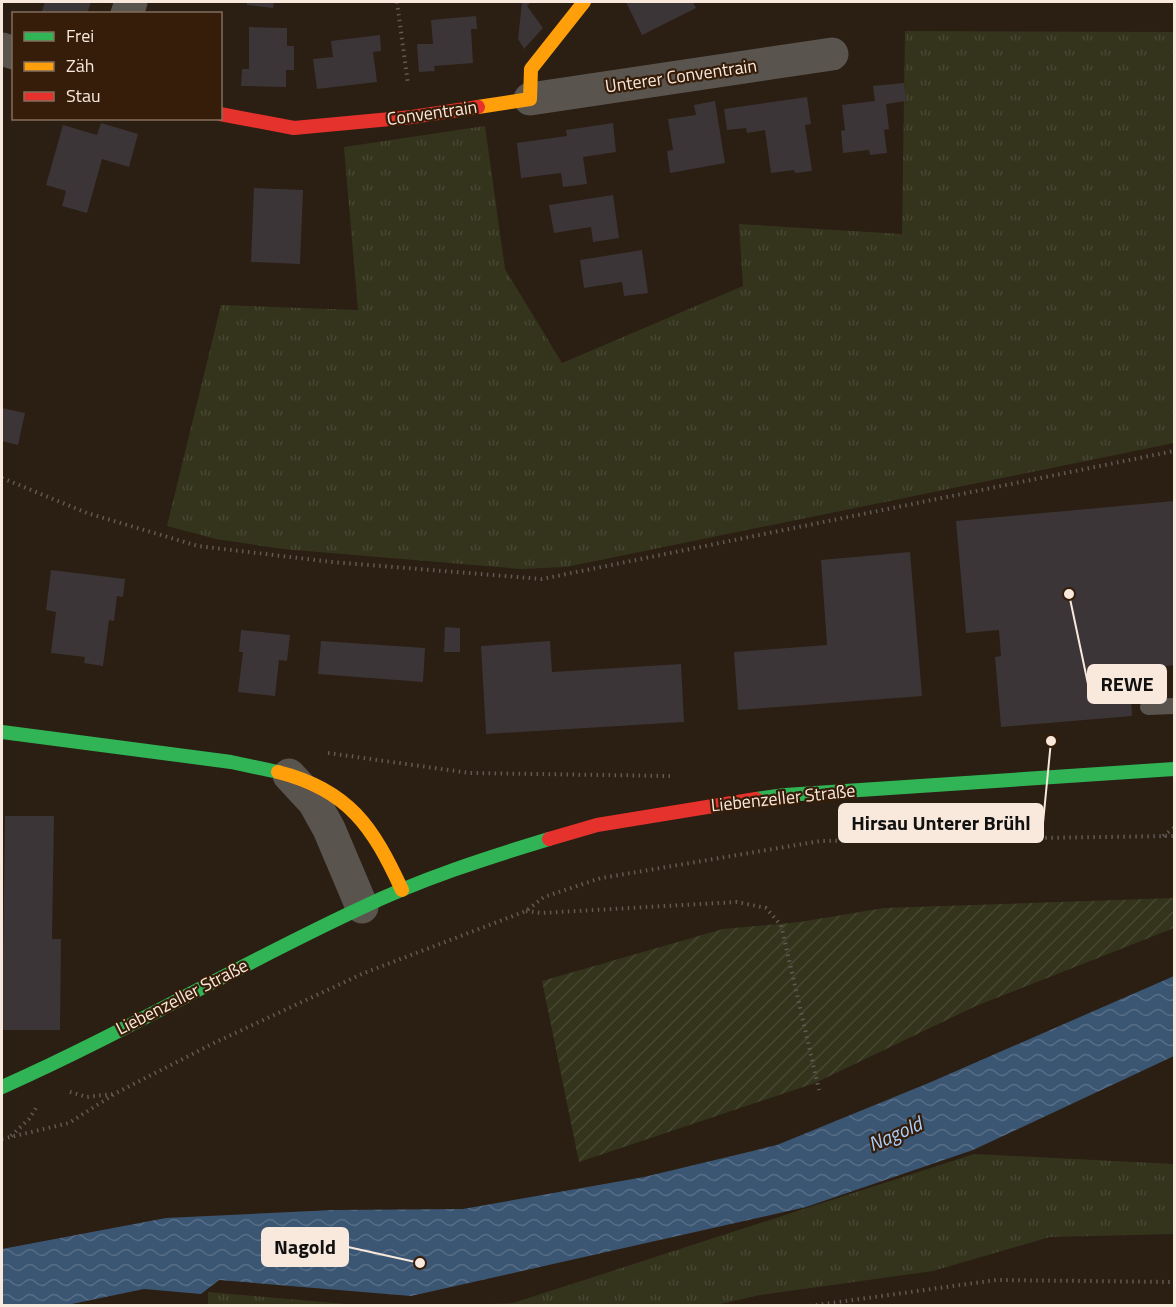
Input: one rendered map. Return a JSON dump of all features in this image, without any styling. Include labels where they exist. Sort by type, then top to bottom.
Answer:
[{"type":"main road","points":[[530,99],[531,69],[584,2]]},
{"type":"main road","name":"Conventrain","points":[[222,114],[294,128],[412,117],[530,99]]},
{"type":"main road","points":[[2,732],[245,764],[289,775],[323,787],[351,807],[381,847],[402,890]]},
{"type":"main road","name":"Liebenzeller Straße","points":[[2,1087],[45,1068],[216,979],[362,907],[510,851],[597,825],[721,803],[847,790],[1174,770]]},
{"type":"street","name":"Unterer Conventrain","points":[[530,99],[832,54]]},
{"type":"street","points":[[289,775],[314,802],[329,829],[362,907]]},
{"type":"lane","points":[[1148,707],[1174,706]]},
{"type":"path","points":[[397,2],[412,117]]},
{"type":"path","points":[[2,478],[87,513],[198,546],[332,562],[542,579],[1174,451]]},
{"type":"path","points":[[318,752],[470,773],[679,777]]},
{"type":"path","points":[[1162,837],[1174,828]]},
{"type":"path","points":[[2,1139],[69,1123],[116,1093],[214,1043],[364,973],[526,910],[544,897],[601,878],[820,841],[1174,836]]},
{"type":"path","points":[[526,910],[542,913],[737,902],[766,908],[781,926],[819,1090]]},
{"type":"path","points":[[810,1305],[996,1280],[1174,1282]]},
{"type":"green space","points":[[905,31],[1174,32],[1174,443],[566,567],[521,569],[283,549],[216,539],[167,526],[221,305],[358,310],[344,147],[485,126],[505,269],[562,363],[743,286],[739,224],[902,234]]},
{"type":"green space","points":[[1174,898],[1174,928],[976,1006],[815,1083],[579,1162],[542,981],[723,929],[800,922],[884,908]]},
{"type":"green space","points":[[974,1154],[1174,1164],[1174,1234],[1050,1237],[933,1271],[760,1295],[716,1305],[466,1305],[513,1303]]},
{"type":"green space","points":[[208,1292],[357,1305],[208,1305]]},
{"type":"water","points":[[1174,976],[1174,1056],[973,1150],[806,1207],[411,1296],[219,1280],[201,1294],[144,1289],[67,1305],[2,1305],[2,1249],[166,1218],[333,1210],[463,1209],[644,1177],[777,1145],[931,1082]]},
{"type":"building","points":[[45,2],[91,2],[88,12],[42,12]]},
{"type":"building","points":[[247,2],[274,2],[273,8],[247,5]]},
{"type":"building","points":[[522,2],[531,2],[527,6],[543,28],[524,49],[518,39]]},
{"type":"building","points":[[626,2],[693,2],[696,8],[642,35]]},
{"type":"building","points":[[476,16],[477,29],[471,29],[473,63],[434,66],[435,71],[419,72],[417,44],[433,44],[431,20]]},
{"type":"building","points":[[249,27],[287,28],[287,46],[294,46],[294,70],[286,70],[286,87],[241,86],[242,69],[249,69]]},
{"type":"building","points":[[380,35],[381,51],[373,52],[377,82],[317,89],[313,59],[333,57],[331,41]]},
{"type":"building","points":[[904,83],[906,101],[886,104],[889,129],[884,130],[887,153],[870,155],[869,150],[843,153],[841,131],[845,130],[842,105],[875,101],[873,86]]},
{"type":"building","points":[[807,97],[811,124],[805,125],[812,171],[795,173],[794,170],[771,173],[765,130],[747,133],[746,128],[727,130],[724,109]]},
{"type":"building","points":[[715,101],[725,163],[670,173],[667,151],[673,150],[668,119],[696,115],[694,105]]},
{"type":"building","points":[[101,123],[138,134],[129,167],[102,159],[87,213],[62,206],[66,191],[46,185],[63,125],[97,135]]},
{"type":"building","points":[[613,123],[616,152],[583,157],[587,184],[563,187],[561,173],[521,178],[517,143],[567,136],[566,130]]},
{"type":"building","points":[[254,188],[303,190],[300,264],[251,262]]},
{"type":"building","points":[[613,195],[619,238],[593,242],[591,227],[554,233],[549,205]]},
{"type":"building","points":[[642,250],[648,293],[624,296],[622,282],[584,288],[580,260]]},
{"type":"building","points":[[2,408],[25,413],[18,445],[2,441]]},
{"type":"building","points":[[1174,501],[1174,665],[1150,668],[1152,694],[1131,696],[1132,716],[1001,727],[995,657],[1001,656],[999,630],[966,633],[956,521]]},
{"type":"building","points":[[910,552],[922,696],[738,710],[734,652],[827,645],[821,560]]},
{"type":"building","points":[[51,570],[125,579],[123,597],[117,596],[114,621],[109,620],[103,666],[84,663],[85,657],[51,653],[56,612],[46,610]]},
{"type":"building","points":[[445,627],[460,628],[460,652],[444,652]]},
{"type":"building","points":[[241,630],[290,635],[287,661],[279,660],[275,696],[238,692],[243,652],[239,652]]},
{"type":"building","points":[[321,641],[425,648],[423,682],[318,674]]},
{"type":"building","points":[[550,641],[552,672],[681,664],[684,722],[486,734],[481,646]]},
{"type":"building","points":[[5,816],[54,816],[52,939],[61,939],[60,1030],[2,1030]]},
{"type":"traffic: fast","points":[[2,732],[231,762],[278,772]]},
{"type":"traffic: fast","points":[[756,799],[785,795],[1174,769]]},
{"type":"traffic: fast","points":[[2,1087],[93,1044],[271,952],[384,897],[454,870],[549,839]]},
{"type":"traffic: slow","points":[[478,107],[530,99],[531,69],[584,2]]},
{"type":"traffic: slow","points":[[278,772],[323,789],[356,814],[380,848],[402,890]]},
{"type":"traffic: jam","points":[[222,114],[294,128],[412,117],[478,107]]},
{"type":"traffic: jam","points":[[549,839],[597,825],[756,799]]},
{"type":"place","name":"REWE","points":[[1069,594]]},
{"type":"place","name":"Hirsau Unterer Brühl","points":[[1051,741]]},
{"type":"place","name":"Nagold","points":[[420,1263]]}]
